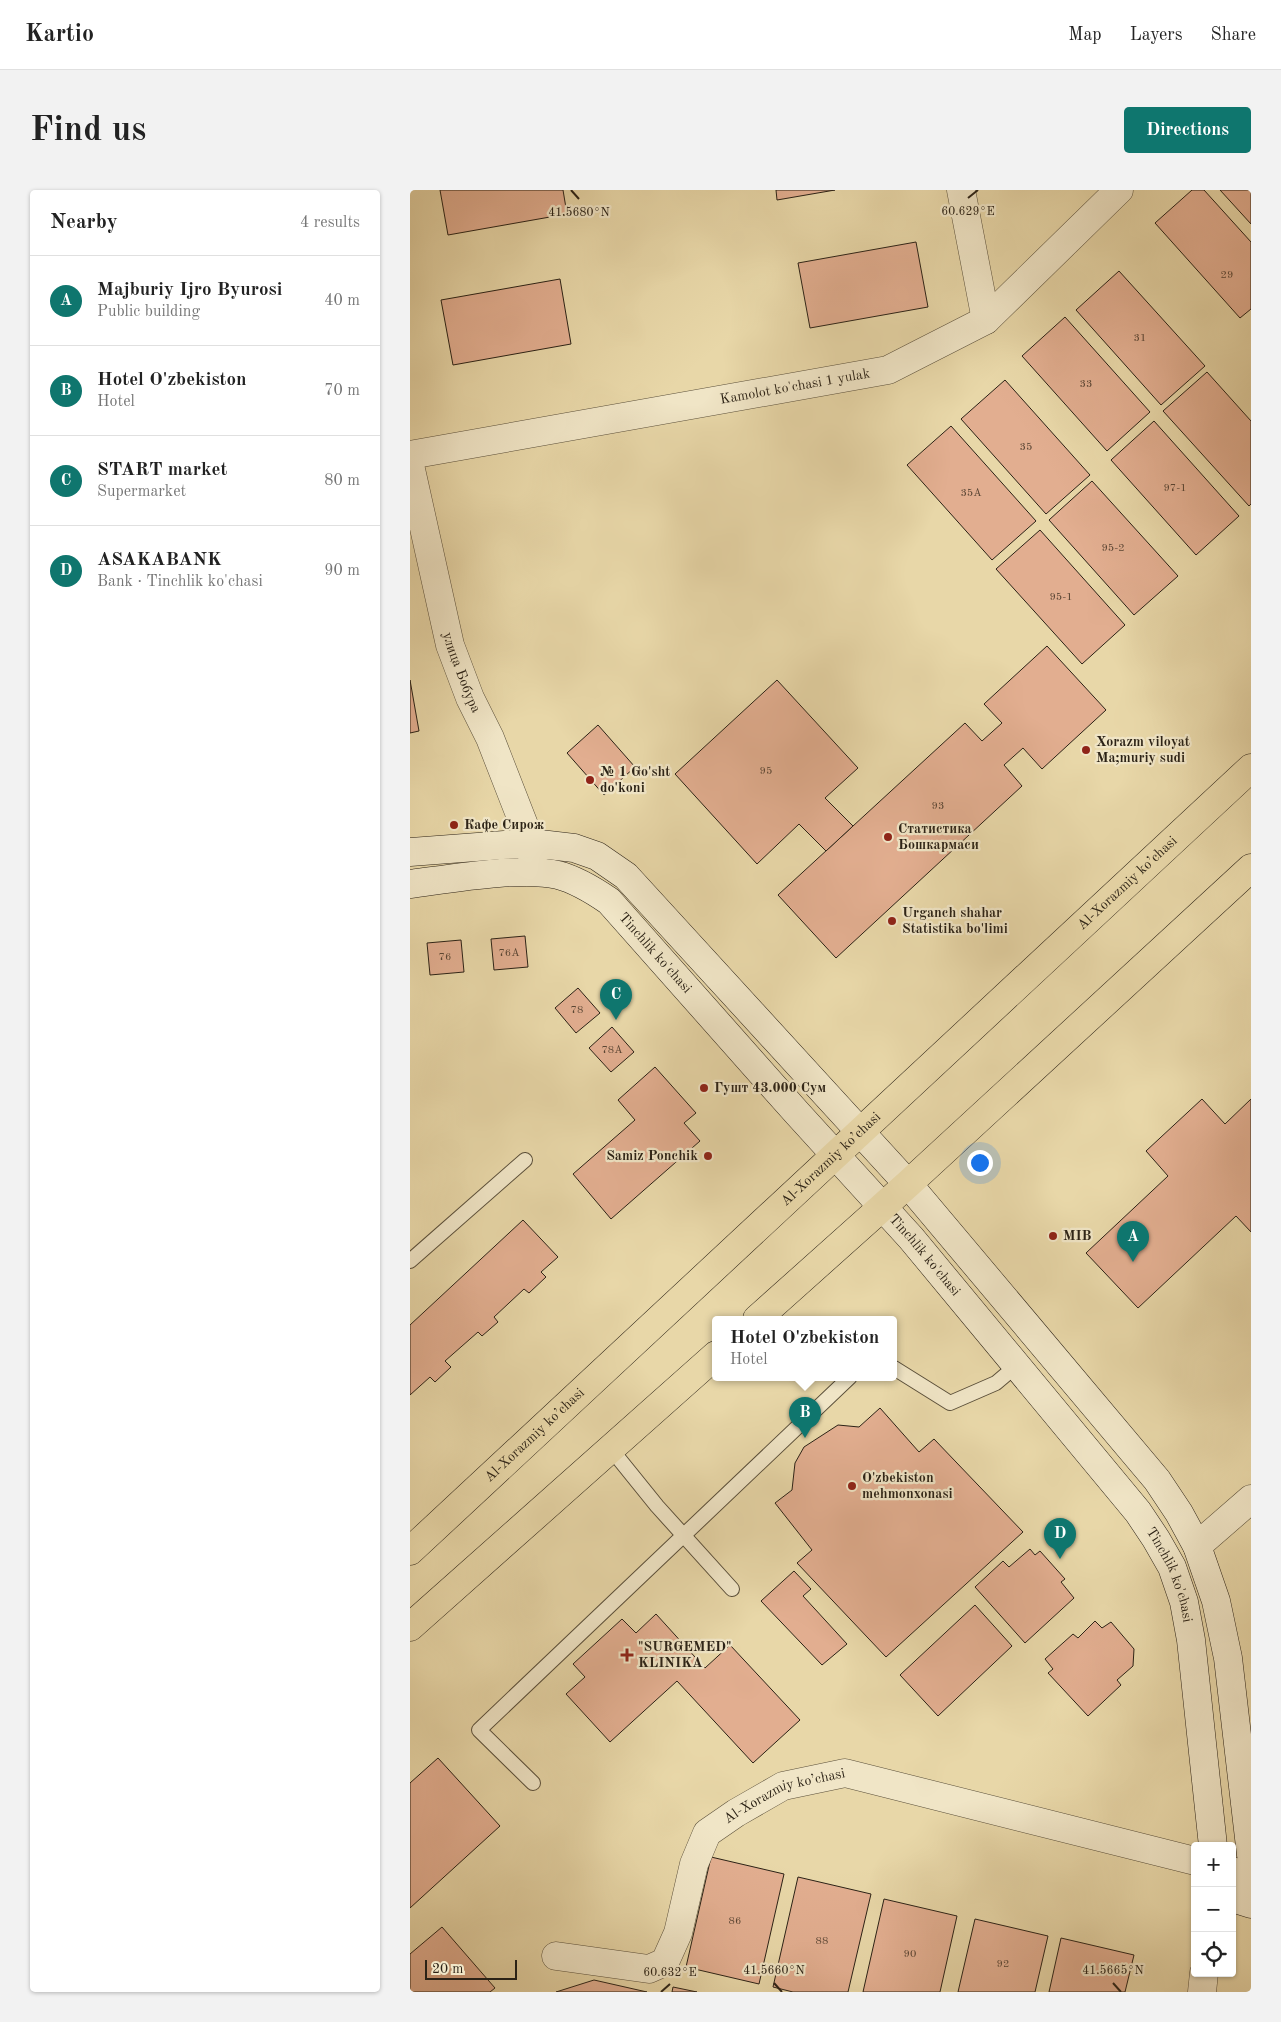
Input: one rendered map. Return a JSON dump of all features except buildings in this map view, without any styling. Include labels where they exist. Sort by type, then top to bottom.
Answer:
[{"type":"main road","points":[[961,190],[986,320]]},
{"type":"main road","name":"Kamolot ko'chasi 1 yulak","points":[[410,455],[888,370],[986,320],[1119,190]]},
{"type":"main road","name":"улица Бобура","points":[[410,465],[450,645],[470,698],[490,738],[531,843],[534,872]]},
{"type":"main road","name":"Al-Xorazmiy ko’chasi","points":[[410,1551],[835,1153],[1251,768]]},
{"type":"main road","points":[[410,852],[531,843],[574,848],[597,856],[626,876],[908,1184],[1157,1480],[1180,1513],[1197,1546],[1216,1600],[1228,1658],[1251,1855]]},
{"type":"main road","points":[[760,1316],[883,1207],[1251,868]]},
{"type":"main road","name":"Tinchlik ko'chasi","points":[[410,884],[534,872],[558,875],[586,886],[609,901],[911,1238],[1138,1512],[1172,1567],[1184,1602],[1191,1640],[1213,1842]]},
{"type":"main road","points":[[410,1627],[712,1359]]},
{"type":"main road","points":[[1197,1546],[1251,1499]]},
{"type":"main road","name":"Al-Xorazmiy ko’chasi","points":[[556,1956],[649,1969],[665,1962],[678,1933],[694,1864],[707,1833],[736,1813],[783,1786],[845,1773],[1191,1860]]},
{"type":"main road","points":[[1236,1873],[1251,1877]]},
{"type":"main road","points":[[1236,1899],[1251,1904]]},
{"type":"main road","points":[[1202,1992],[1204,1977]]},
{"type":"lane","points":[[410,1261],[525,1160]]},
{"type":"lane","points":[[897,1370],[950,1404],[996,1383],[1016,1366]]},
{"type":"lane","points":[[534,1783],[480,1730],[683,1534],[846,1381]]},
{"type":"lane","points":[[611,1449],[732,1589]]},
{"type":"place","name":"Xorazm viloyat Ma;muriy sudi","points":[[1086,750]]},
{"type":"place","name":"№ 1 Go'sht do'koni","points":[[590,780]]},
{"type":"place","name":"Кафе Сирож","points":[[454,825]]},
{"type":"place","name":"Статистика Бошкармаси","points":[[888,837]]},
{"type":"place","name":"Urganch shahar Statistika bo'limi","points":[[892,921]]},
{"type":"place","name":"START market","points":[[616,1020]]},
{"type":"place","name":"Гушт 43.000 Сум","points":[[704,1088]]},
{"type":"place","name":"Samiz Ponchik","points":[[708,1156]]},
{"type":"place","name":"MIB","points":[[1053,1236]]},
{"type":"place","name":"Majburiy Ijro Byurosi","points":[[1133,1262]]},
{"type":"place","name":"Hotel O'zbekiston","points":[[805,1438]]},
{"type":"place","name":"O'zbekiston mehmonxonasi","points":[[852,1486]]},
{"type":"place","name":"ASAKABANK","points":[[1060,1559]]},
{"type":"place","name":"\"SURGEMED\" KLINIKA","points":[[627,1655]]}]
